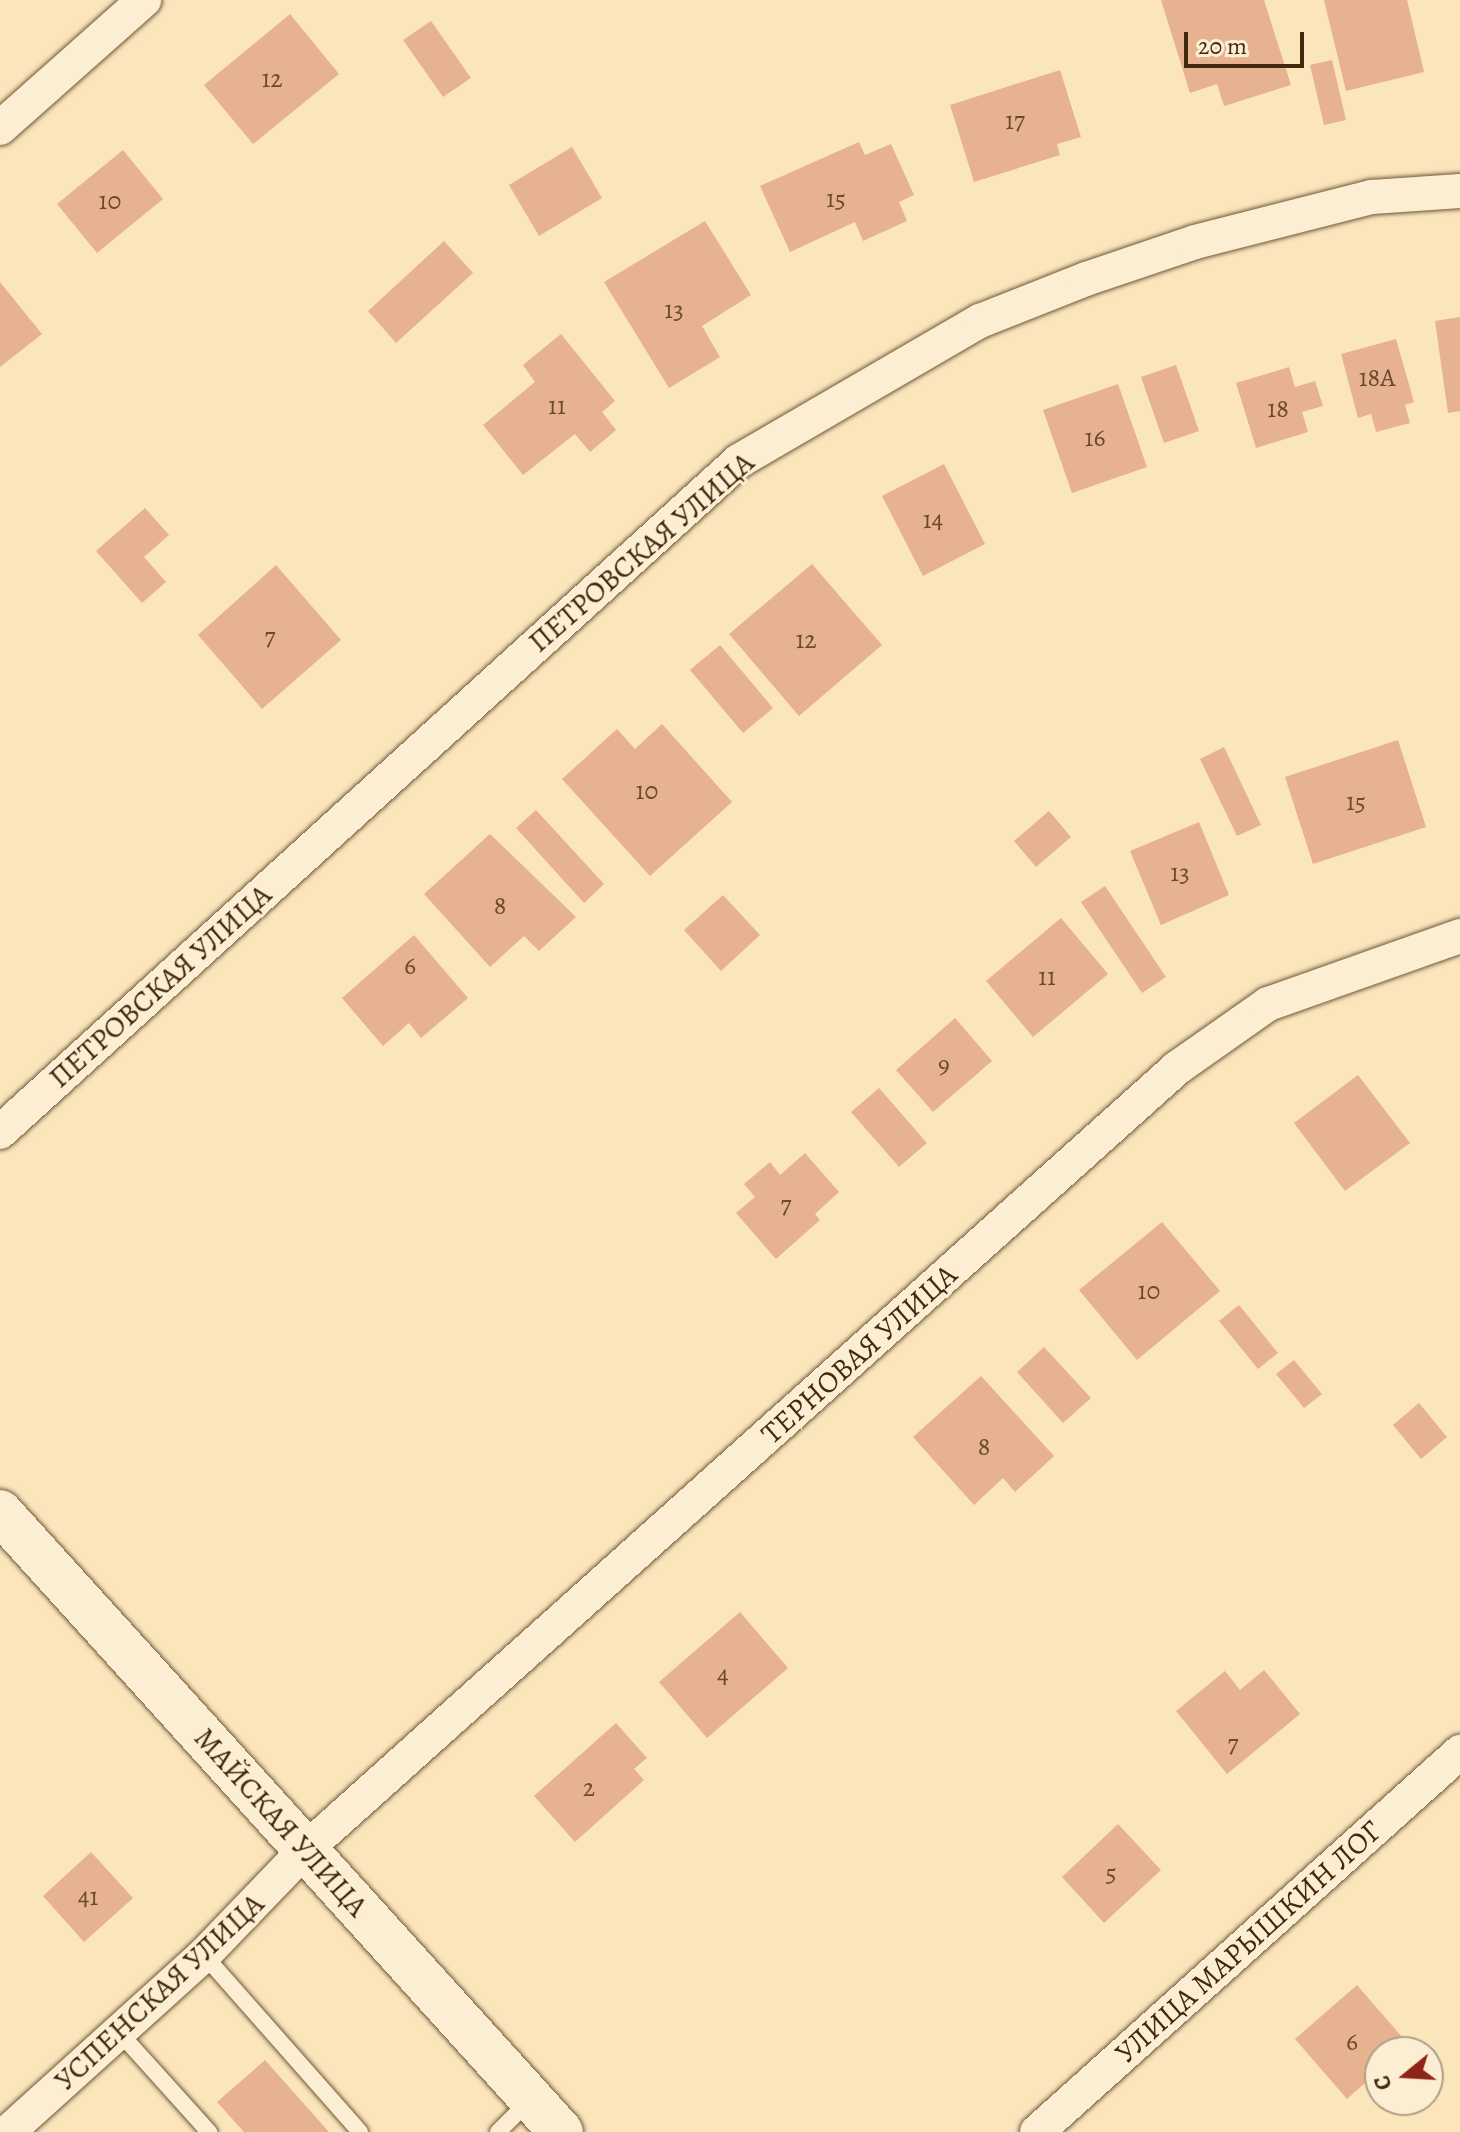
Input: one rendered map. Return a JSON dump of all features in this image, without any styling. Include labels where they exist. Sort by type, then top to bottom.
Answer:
[{"type":"street","points":[[0,128],[144,0]]},
{"type":"street","name":"ПЕТРОВСКАЯ УЛИЦА","points":[[0,1132],[739,461],[980,321],[1086,279],[1195,242],[1372,197],[1460,191]]},
{"type":"street","name":"ТЕРНОВАЯ УЛИЦА","points":[[306,1849],[1177,1068],[1268,1004],[1460,936]]},
{"type":"street","name":"МАЙСКАЯ УЛИЦА","points":[[0,1512],[561,2132]]},
{"type":"street","name":"УЛИЦА МАРЫШКИН ЛОГ","points":[[1037,2132],[1460,1752]]},
{"type":"street","name":"УСПЕНСКАЯ УЛИЦА","points":[[8,2132],[204,1955],[306,1849]]},
{"type":"lane","points":[[204,1955],[360,2132]]},
{"type":"lane","points":[[119,2032],[209,2132]]},
{"type":"lane","points":[[498,2132],[532,2099]]},
{"type":"building","points":[[1161,0],[1264,0],[1291,85],[1224,106],[1217,84],[1190,93]]},
{"type":"building","points":[[1324,0],[1407,0],[1424,72],[1346,91]]},
{"type":"building","points":[[290,14],[339,74],[253,144],[204,85]]},
{"type":"building","points":[[431,21],[471,78],[443,97],[403,40]]},
{"type":"building","points":[[1332,60],[1346,120],[1324,125],[1310,65]]},
{"type":"building","points":[[1060,70],[1081,137],[1057,144],[1060,155],[974,182],[950,105]]},
{"type":"building","points":[[859,142],[865,155],[891,144],[914,195],[899,202],[907,221],[863,241],[855,222],[790,252],[760,186]]},
{"type":"building","points":[[572,147],[602,198],[539,236],[509,185]]},
{"type":"building","points":[[123,150],[163,199],[97,253],[57,204]]},
{"type":"building","points":[[705,221],[751,295],[702,326],[720,357],[669,388],[604,282]]},
{"type":"building","points":[[444,241],[473,273],[396,343],[368,311]]},
{"type":"building","points":[[0,282],[42,334],[0,367]]},
{"type":"building","points":[[1460,317],[1460,411],[1448,413],[1435,321]]},
{"type":"building","points":[[561,334],[615,401],[602,412],[616,430],[590,452],[575,434],[523,475],[483,425],[535,382],[523,365]]},
{"type":"building","points":[[1396,339],[1414,402],[1405,405],[1410,423],[1376,432],[1371,414],[1358,418],[1341,354]]},
{"type":"building","points":[[1176,365],[1199,431],[1164,443],[1141,377]]},
{"type":"building","points":[[1289,367],[1295,387],[1315,381],[1323,406],[1302,412],[1308,432],[1256,448],[1236,383]]},
{"type":"building","points":[[1118,384],[1147,467],[1072,493],[1043,410]]},
{"type":"building","points":[[944,464],[985,544],[923,576],[882,496]]},
{"type":"building","points":[[145,508],[169,535],[144,557],[166,582],[142,603],[96,551]]},
{"type":"building","points":[[812,564],[882,645],[799,716],[729,634]]},
{"type":"building","points":[[276,565],[341,640],[262,709],[198,635]]},
{"type":"building","points":[[720,645],[773,708],[743,733],[690,670]]},
{"type":"building","points":[[662,724],[732,802],[650,876],[562,779],[617,729],[635,749]]},
{"type":"building","points":[[1398,740],[1426,827],[1313,864],[1285,777]]},
{"type":"building","points":[[1224,747],[1261,825],[1237,836],[1200,759]]},
{"type":"building","points":[[536,810],[604,884],[584,903],[516,828]]},
{"type":"building","points":[[1049,811],[1071,837],[1036,867],[1014,841]]},
{"type":"building","points":[[1199,822],[1229,895],[1161,925],[1130,851]]},
{"type":"building","points":[[490,834],[576,917],[539,951],[524,936],[490,967],[424,894]]},
{"type":"building","points":[[1105,886],[1166,977],[1142,993],[1081,902]]},
{"type":"building","points":[[723,895],[760,935],[721,971],[684,930]]},
{"type":"building","points":[[1061,918],[1108,974],[1033,1037],[986,981]]},
{"type":"building","points":[[414,935],[468,998],[421,1038],[409,1023],[383,1046],[342,998]]},
{"type":"building","points":[[955,1018],[992,1061],[933,1112],[896,1070]]},
{"type":"building","points":[[1358,1075],[1410,1143],[1345,1191],[1294,1123]]},
{"type":"building","points":[[879,1088],[927,1143],[899,1167],[851,1112]]},
{"type":"building","points":[[805,1153],[839,1192],[815,1214],[820,1220],[776,1259],[736,1213],[755,1197],[744,1184],[770,1162],[780,1175]]},
{"type":"building","points":[[1162,1222],[1220,1291],[1137,1360],[1079,1290]]},
{"type":"building","points":[[1239,1305],[1278,1353],[1258,1369],[1219,1321]]},
{"type":"building","points":[[1044,1347],[1091,1398],[1063,1423],[1017,1372]]},
{"type":"building","points":[[1294,1360],[1322,1394],[1304,1408],[1276,1374]]},
{"type":"building","points":[[981,1376],[1054,1456],[1015,1492],[1003,1478],[974,1505],[913,1437]]},
{"type":"building","points":[[1419,1403],[1447,1437],[1421,1459],[1393,1425]]},
{"type":"building","points":[[740,1612],[788,1668],[707,1738],[659,1682]]},
{"type":"building","points":[[1264,1670],[1300,1714],[1227,1774],[1176,1711],[1225,1671],[1240,1690]]},
{"type":"building","points":[[616,1723],[647,1758],[634,1769],[644,1780],[575,1842],[534,1796]]},
{"type":"building","points":[[1118,1824],[1161,1870],[1104,1923],[1062,1877]]},
{"type":"building","points":[[91,1852],[133,1898],[84,1942],[43,1896]]},
{"type":"building","points":[[1357,1985],[1401,2036],[1364,2036],[1364,2084],[1347,2099],[1295,2039]]},
{"type":"building","points":[[265,2060],[329,2132],[244,2132],[217,2102]]}]
